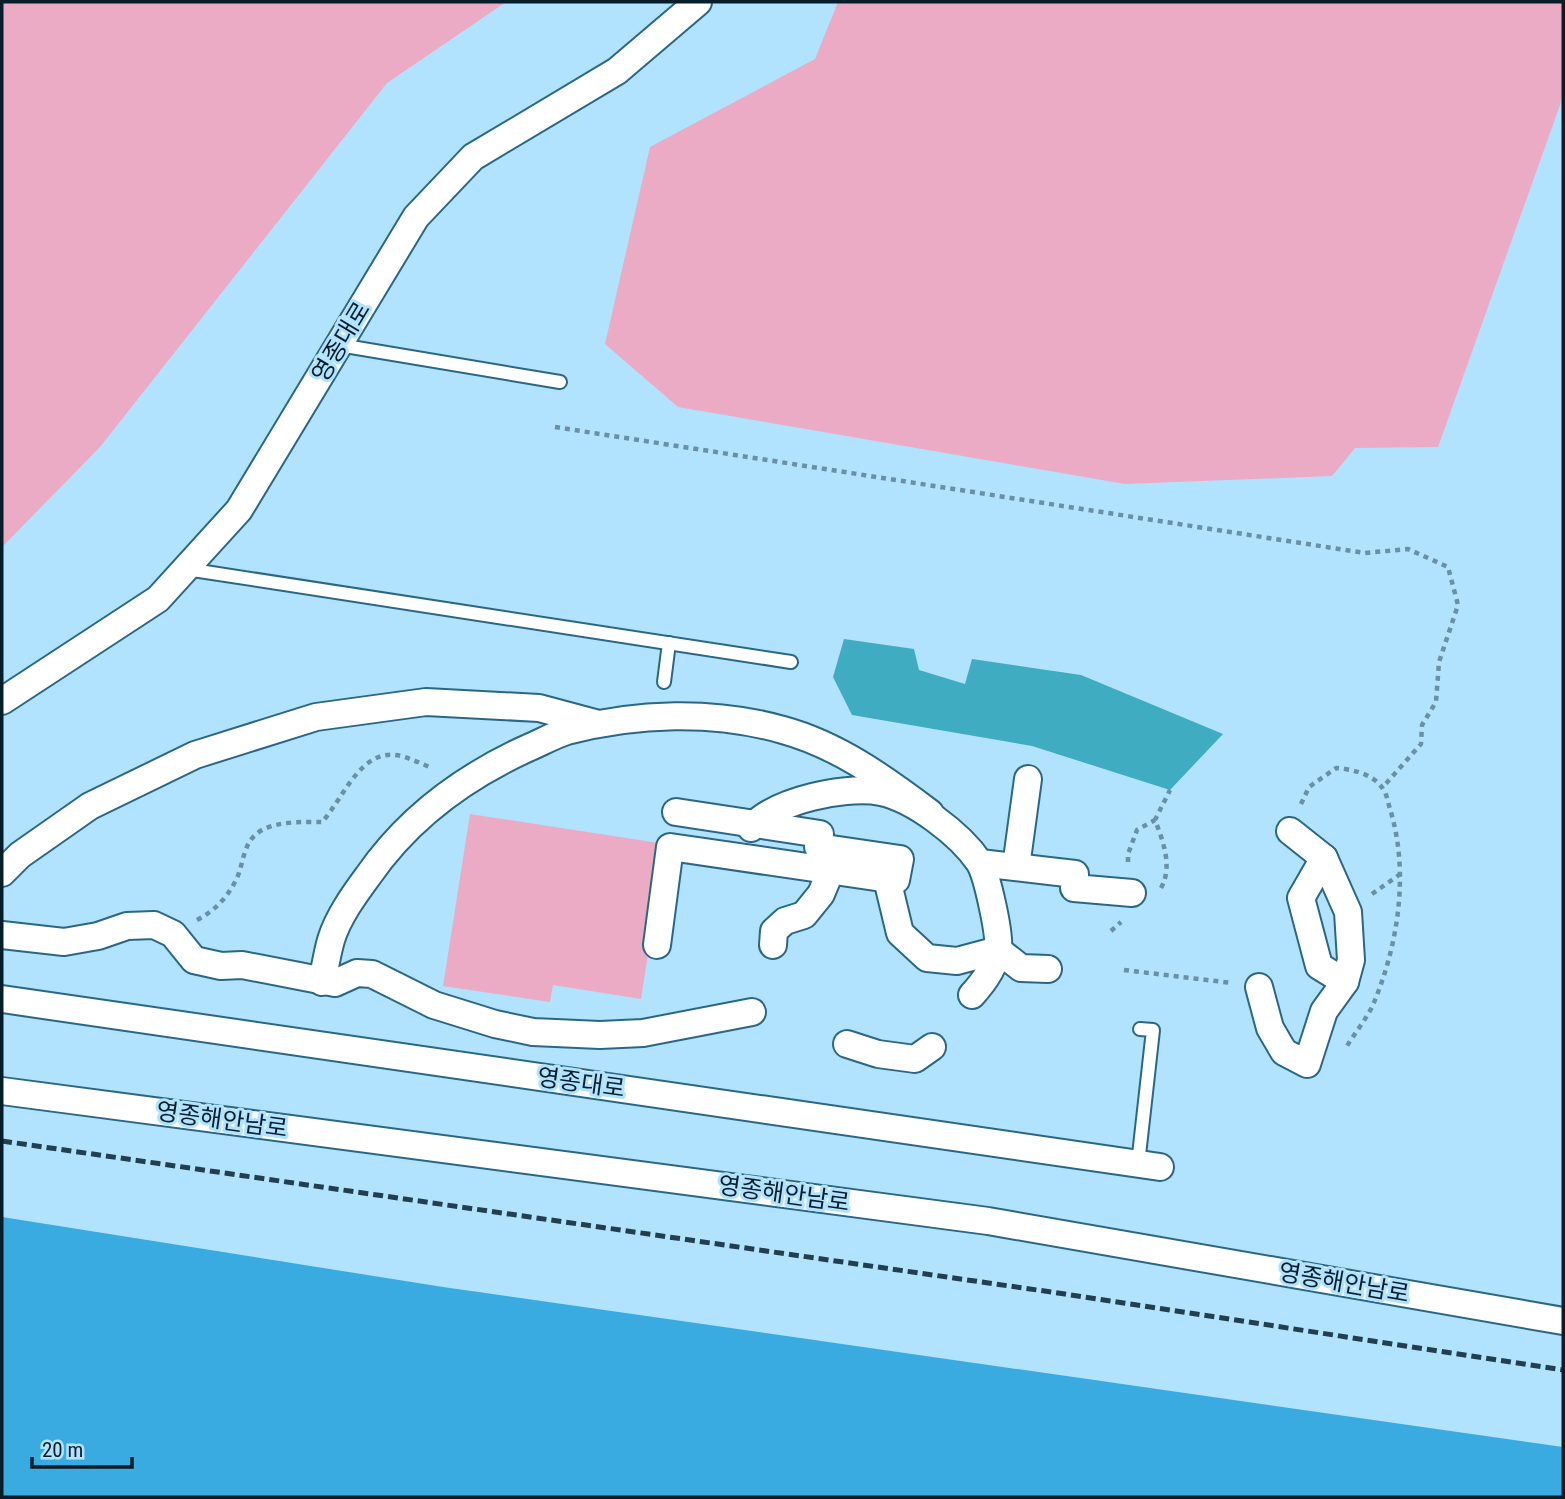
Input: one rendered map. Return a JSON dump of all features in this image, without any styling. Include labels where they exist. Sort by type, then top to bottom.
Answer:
[{"type":"street","name":"영종대로","points":[[2,701],[158,599],[239,510],[416,217],[472,157],[617,71],[698,2]]},
{"type":"street","points":[[2,873],[20,855],[102,800],[195,755],[316,717],[426,702],[539,708],[600,724]]},
{"type":"street","points":[[322,982],[331,939],[350,901],[378,861],[409,825],[460,785],[502,760],[564,732],[637,717],[723,718],[783,730],[827,747],[878,774],[930,813],[960,840],[980,863],[991,900],[998,950],[985,981],[972,995]]},
{"type":"street","points":[[1016,867],[1028,779]]},
{"type":"street","points":[[727,861],[754,824],[792,802],[833,792],[881,792],[930,813]]},
{"type":"street","points":[[657,945],[670,847],[727,861],[831,870],[897,880],[900,859],[818,847],[820,834],[676,812]]},
{"type":"street","points":[[1259,986],[1270,1028],[1284,1052],[1307,1064],[1324,1012],[1345,982],[1351,960],[1348,912],[1324,858],[1290,831]]},
{"type":"street","points":[[1324,858],[1301,898],[1319,966],[1345,982]]},
{"type":"street","points":[[980,863],[1075,874],[1074,888],[1137,903]]},
{"type":"street","points":[[773,945],[774,931],[785,920],[804,915],[821,894],[831,870]]},
{"type":"street","points":[[887,879],[900,933],[927,958],[957,961],[998,950]]},
{"type":"street","points":[[2,935],[64,942],[98,936],[127,926],[154,925],[173,934],[194,960],[221,966],[242,965],[322,982],[335,983],[357,974],[372,974],[434,1005],[495,1024],[533,1032],[600,1035],[643,1033],[752,1012]]},
{"type":"street","points":[[998,950],[1021,968],[1048,969]]},
{"type":"street","name":"영종대로","points":[[2,999],[1149,1165]]},
{"type":"street","points":[[847,1044],[878,1054],[915,1059],[932,1047]]},
{"type":"street","name":"영종해안남로","points":[[2,1091],[988,1221],[1563,1321]]},
{"type":"lane","points":[[339,345],[560,382]]},
{"type":"lane","points":[[185,569],[791,662]]},
{"type":"lane","points":[[664,682],[670,643]]},
{"type":"lane","points":[[1140,1029],[1153,1030],[1149,1165]]},
{"type":"path","points":[[555,427],[1365,553],[1408,549],[1448,567],[1458,605],[1438,662],[1436,702],[1422,725],[1421,744],[1383,788]]},
{"type":"path","points":[[173,934],[215,910],[236,880],[243,851],[263,830],[291,823],[322,822],[359,770],[373,758],[399,755],[435,769],[460,785]]},
{"type":"path","points":[[1111,931],[1137,903],[1167,878],[1164,845],[1155,820],[1170,790]]},
{"type":"shaded area","points":[[2,2],[506,2],[387,83],[100,447],[2,547]]},
{"type":"shaded area","points":[[838,2],[1563,2],[1563,86],[1560,105],[1438,447],[1355,448],[1332,476],[1125,484],[678,407],[605,344],[650,147],[815,59]]},
{"type":"shaded area","points":[[470,814],[665,844],[641,999],[553,985],[550,1002],[443,986]]},
{"type":"water","points":[[2,1217],[443,1287],[1563,1447],[1563,1497],[2,1497]]},
{"type":"building","points":[[844,639],[914,649],[919,670],[965,684],[972,659],[1081,675],[1223,734],[1170,790],[1032,746],[852,715],[833,677]]},
{"type":"railway","points":[[2,1141],[1065,1294],[1563,1370]]}]
